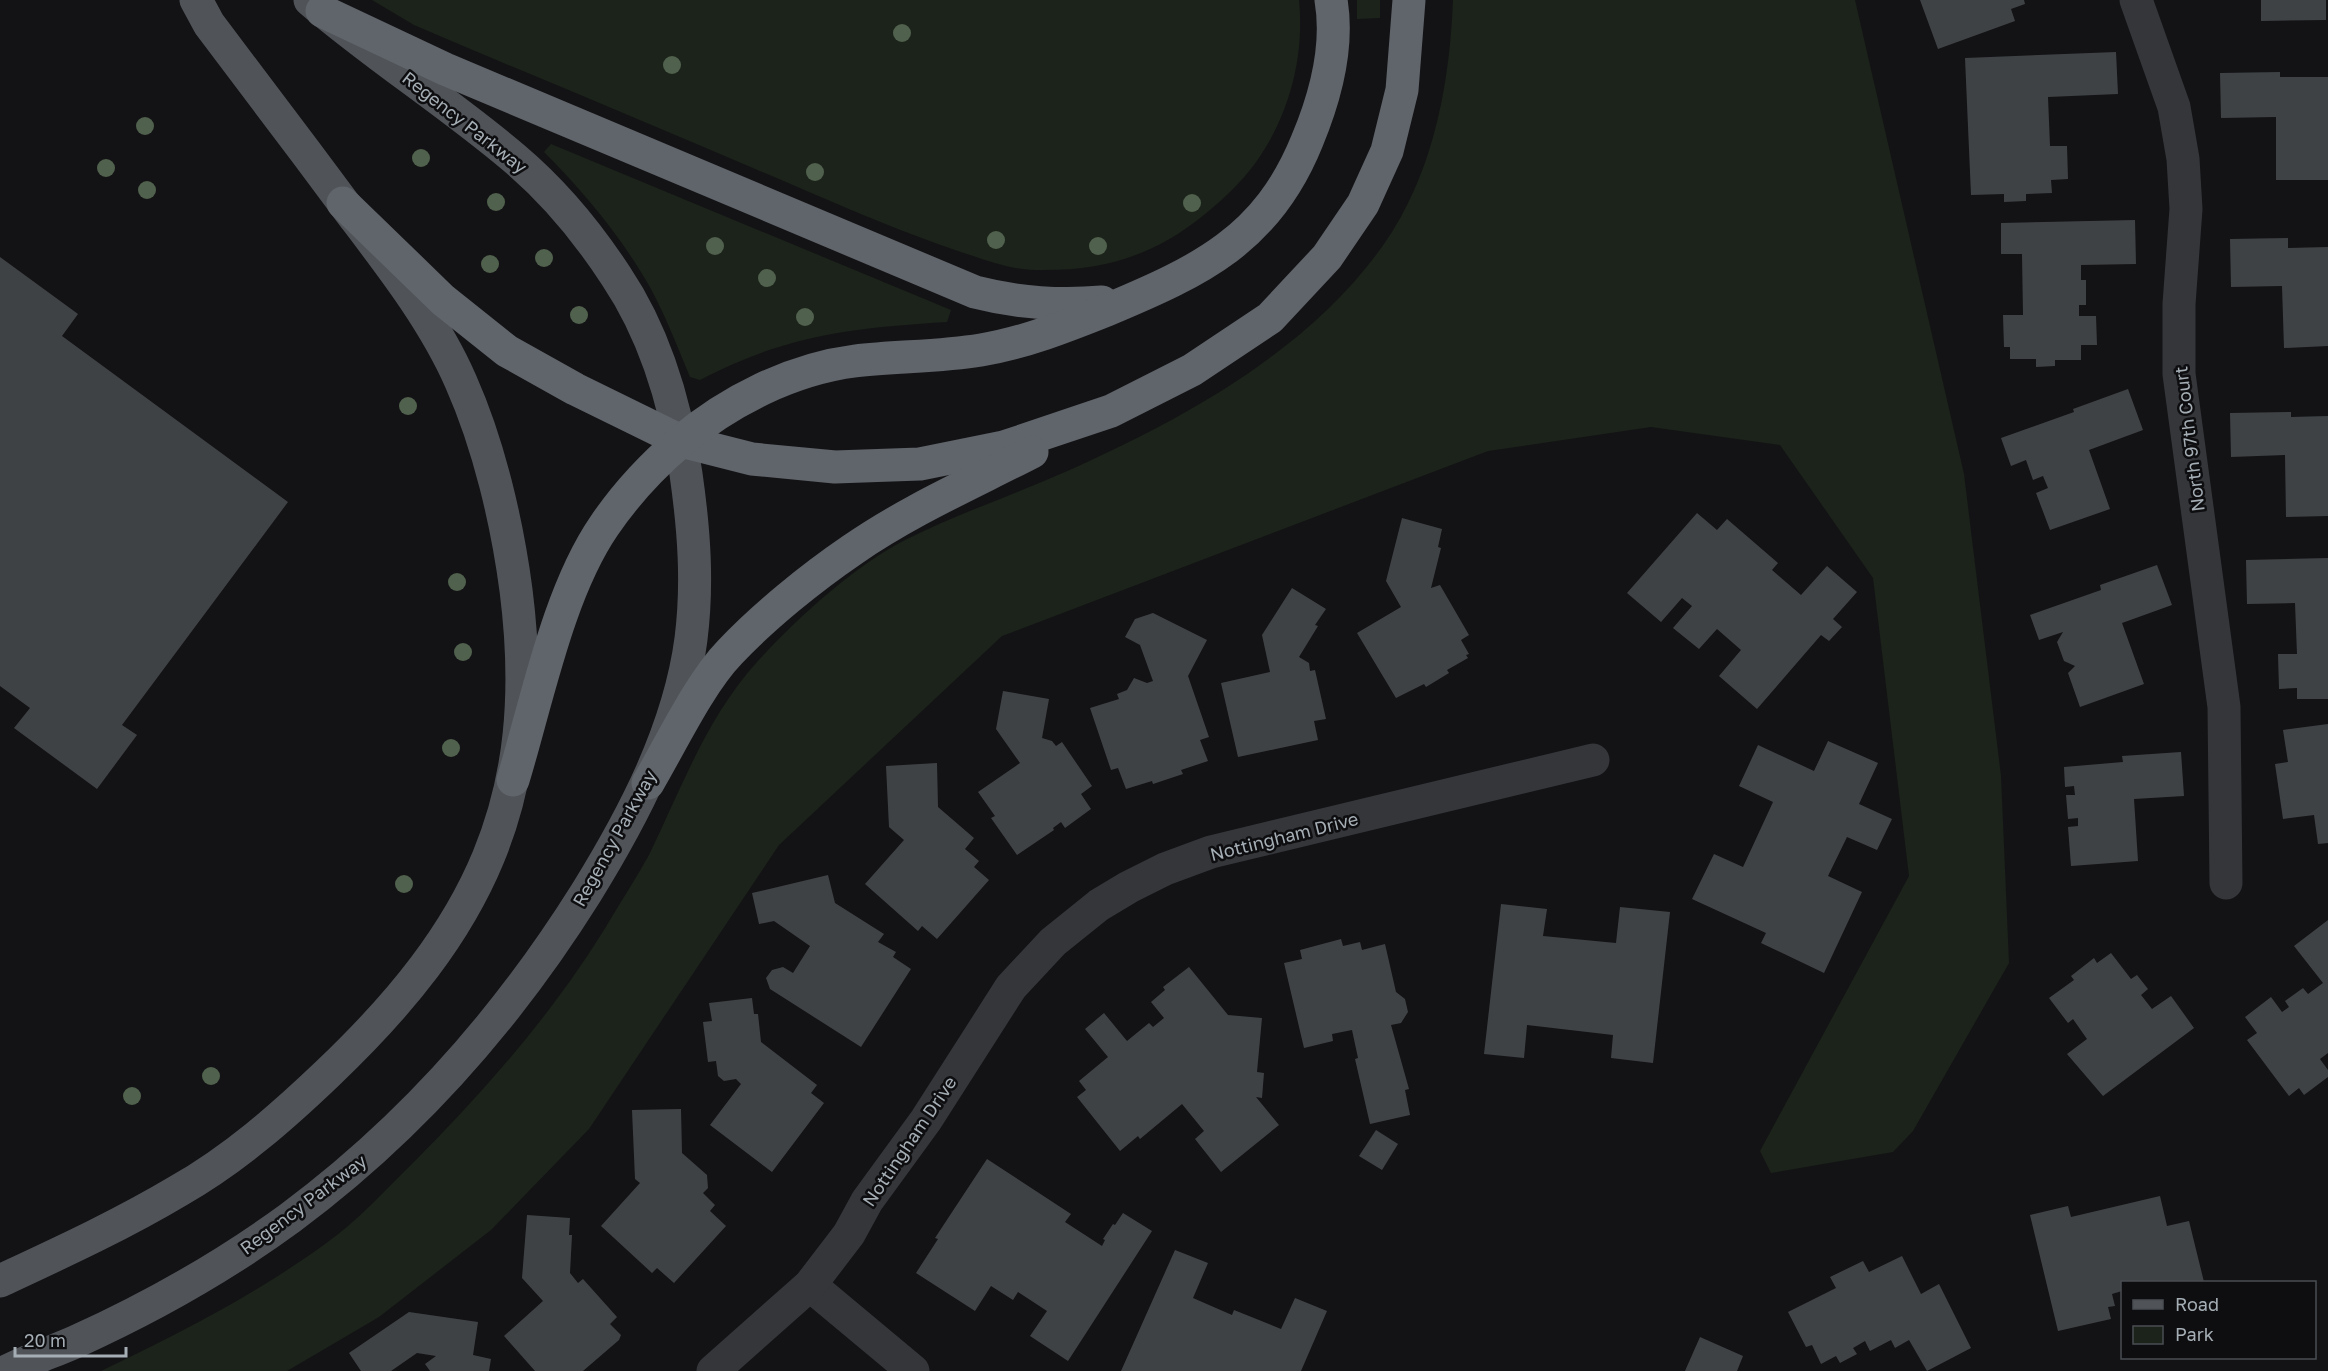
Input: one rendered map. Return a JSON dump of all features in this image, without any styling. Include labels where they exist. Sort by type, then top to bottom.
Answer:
[{"type":"highway","points":[[513,780],[576,577],[603,527],[638,482],[681,441],[730,406],[776,383],[813,369],[855,361],[983,350],[1066,327],[1159,288],[1210,261],[1245,234],[1279,195],[1299,161],[1320,110],[1332,56],[1331,0]]},
{"type":"highway","points":[[648,783],[693,705],[729,653],[783,604],[852,549],[915,513],[1192,370],[1270,318],[1327,257],[1363,204],[1387,151],[1402,90],[1409,0]]},
{"type":"highway","points":[[316,5],[445,69],[975,292],[1014,302],[1064,306],[1113,301],[1159,288]]},
{"type":"highway","points":[[343,202],[443,300],[507,351],[575,389],[681,441],[752,459],[835,467],[920,464],[1004,447],[1111,411]]},
{"type":"main road","points":[[0,1281],[181,1190],[274,1124],[371,1032],[422,974],[471,900],[496,843],[513,780],[521,708],[521,632],[501,502],[462,383],[439,341],[386,259],[209,24],[196,0]]},
{"type":"main road","name":"Regency Parkway","points":[[7,1371],[140,1310],[222,1265],[291,1216],[367,1156],[427,1099],[484,1036],[505,1009],[552,946],[607,859],[648,783],[671,719],[690,644],[696,581],[693,520],[681,441],[657,353],[618,278],[567,210],[516,159],[316,5]]},
{"type":"street","name":"North 97th Court","points":[[2136,0],[2174,107],[2183,159],[2186,209],[2179,304],[2179,374],[2224,707],[2226,883]]},
{"type":"street","name":"Nottingham Drive","points":[[713,1371],[810,1285],[849,1234],[867,1202],[926,1120],[1011,987],[1053,942],[1099,905],[1165,869],[1211,852],[1593,760]]},
{"type":"street","points":[[810,1285],[913,1371]]},
{"type":"green space","points":[[372,0],[1299,0],[1299,51],[1287,102],[1265,149],[1250,170],[1211,210],[1166,241],[1118,261],[1064,270],[1034,270],[1014,268],[986,260],[921,238],[864,215],[414,25]]},
{"type":"green space","points":[[1357,0],[1380,0],[1380,18],[1357,19]]},
{"type":"green space","points":[[1453,0],[1855,0],[1964,474],[2001,776],[2009,963],[1913,1131],[1893,1152],[1771,1173],[1760,1151],[1909,876],[1873,578],[1780,445],[1651,427],[1488,451],[1002,636],[779,845],[589,1129],[491,1230],[379,1317],[287,1371],[101,1371],[222,1309],[310,1255],[347,1227],[466,1108],[545,1015],[592,949],[649,855],[696,754],[739,683],[772,646],[826,595],[866,564],[905,540],[1072,469],[1162,425],[1206,400],[1249,373],[1328,309],[1362,272],[1392,232],[1419,178],[1438,120],[1444,90]]},
{"type":"green space","points":[[551,144],[951,310],[947,322],[880,327],[820,336],[762,353],[700,380],[690,377],[662,310],[640,270],[602,217],[544,152]]},
{"type":"building","points":[[1920,0],[2024,0],[2025,4],[2011,9],[2015,21],[1938,49]]},
{"type":"building","points":[[2261,0],[2326,0],[2326,20],[2261,21]]},
{"type":"building","points":[[2116,52],[2118,94],[2048,97],[2050,146],[2067,146],[2068,179],[2051,180],[2052,193],[2026,194],[2026,201],[2004,202],[2004,194],[1971,195],[1965,58]]},
{"type":"building","points":[[2280,72],[2280,77],[2328,77],[2328,180],[2276,180],[2276,117],[2221,118],[2220,73]]},
{"type":"building","points":[[2135,220],[2136,264],[2081,265],[2081,280],[2086,280],[2086,305],[2079,305],[2079,316],[2096,316],[2097,345],[2081,345],[2081,360],[2055,360],[2055,366],[2036,367],[2036,359],[2010,359],[2010,347],[2004,347],[2003,315],[2023,315],[2022,254],[2001,254],[2001,223]]},
{"type":"building","points":[[2288,238],[2288,248],[2328,247],[2328,346],[2284,348],[2282,286],[2231,287],[2230,239]]},
{"type":"building","points":[[0,257],[78,314],[62,336],[288,502],[122,725],[137,735],[97,789],[14,728],[30,708],[0,686]]},
{"type":"building","points":[[2128,389],[2143,430],[2089,450],[2110,509],[2050,530],[2036,493],[2048,488],[2043,476],[2033,480],[2026,460],[2011,466],[2001,438],[2074,412],[2073,409]]},
{"type":"building","points":[[2291,412],[2291,417],[2328,416],[2328,516],[2286,517],[2285,455],[2231,457],[2230,413]]},
{"type":"building","points":[[1697,513],[1717,530],[1727,519],[1778,563],[1772,570],[1801,595],[1827,566],[1857,592],[1833,619],[1842,627],[1829,641],[1821,635],[1757,709],[1719,676],[1741,650],[1717,629],[1699,649],[1673,628],[1692,606],[1682,598],[1661,622],[1627,593]]},
{"type":"building","points":[[1402,518],[1442,529],[1438,547],[1441,548],[1431,588],[1440,585],[1469,635],[1461,640],[1469,654],[1466,655],[1468,658],[1447,670],[1449,673],[1426,687],[1424,684],[1396,698],[1357,633],[1401,607],[1386,581]]},
{"type":"building","points":[[2328,558],[2328,699],[2297,699],[2297,688],[2279,689],[2278,654],[2297,654],[2295,603],[2247,604],[2246,560]]},
{"type":"building","points":[[2157,565],[2172,605],[2122,623],[2144,684],[2080,707],[2068,673],[2075,666],[2064,661],[2057,642],[2063,632],[2039,640],[2030,615],[2101,590],[2100,585]]},
{"type":"building","points":[[1292,588],[1326,609],[1299,657],[1309,663],[1310,671],[1315,670],[1326,719],[1314,721],[1318,740],[1238,757],[1221,683],[1270,672],[1262,635]]},
{"type":"building","points":[[1153,613],[1207,640],[1188,676],[1209,737],[1200,740],[1208,761],[1181,770],[1183,774],[1153,784],[1152,781],[1126,789],[1118,768],[1111,770],[1090,708],[1119,699],[1117,694],[1127,690],[1134,678],[1147,683],[1153,681],[1140,645],[1125,637],[1135,619]]},
{"type":"building","points":[[1003,691],[1049,699],[1042,738],[1052,741],[1056,746],[1062,742],[1092,786],[1081,794],[1091,809],[1065,828],[1061,822],[1053,828],[1054,830],[1017,855],[991,818],[995,816],[978,792],[1020,763],[996,729]]},
{"type":"building","points":[[2328,724],[2328,843],[2318,844],[2314,815],[2283,819],[2275,764],[2288,762],[2283,730]]},
{"type":"building","points":[[1828,741],[1878,763],[1859,804],[1892,819],[1877,850],[1847,837],[1828,876],[1862,892],[1824,973],[1761,943],[1766,933],[1692,899],[1714,854],[1743,867],[1773,802],[1739,786],[1758,745],[1814,771]]},
{"type":"building","points":[[2181,752],[2184,796],[2134,799],[2138,861],[2071,866],[2068,827],[2078,826],[2078,818],[2068,819],[2066,795],[2075,795],[2074,786],[2065,787],[2064,767],[2123,762],[2122,756]]},
{"type":"building","points":[[937,763],[938,807],[974,838],[965,849],[979,861],[974,867],[989,880],[937,939],[922,926],[918,931],[865,884],[904,840],[889,827],[886,766]]},
{"type":"building","points":[[828,875],[835,903],[884,934],[878,942],[896,952],[893,957],[911,969],[861,1047],[770,989],[766,978],[772,970],[783,967],[793,973],[810,946],[774,921],[759,924],[752,893]]},
{"type":"building","points":[[1501,904],[1547,909],[1543,936],[1616,943],[1620,907],[1670,912],[1653,1063],[1611,1058],[1613,1035],[1527,1025],[1524,1058],[1484,1054]]},
{"type":"building","points":[[2328,920],[2328,1053],[2320,1059],[2328,1070],[2328,1077],[2304,1095],[2299,1088],[2289,1096],[2247,1040],[2257,1033],[2245,1017],[2271,997],[2282,1012],[2289,1007],[2285,1001],[2303,988],[2308,994],[2323,983],[2294,946]]},
{"type":"building","points":[[1341,939],[1343,946],[1360,942],[1362,950],[1385,944],[1396,992],[1405,999],[1408,1012],[1401,1023],[1391,1025],[1409,1089],[1405,1090],[1410,1115],[1370,1124],[1355,1059],[1358,1058],[1352,1030],[1332,1034],[1333,1041],[1304,1048],[1284,963],[1302,959],[1300,950]]},
{"type":"building","points":[[2111,953],[2131,979],[2137,975],[2148,989],[2141,995],[2152,1009],[2171,996],[2194,1028],[2103,1096],[2067,1054],[2087,1039],[2073,1019],[2068,1023],[2049,998],[2074,980],[2071,976],[2094,958],[2097,963]]},
{"type":"building","points":[[1189,967],[1228,1015],[1262,1018],[1257,1072],[1264,1073],[1262,1098],[1256,1097],[1279,1125],[1221,1172],[1195,1139],[1204,1131],[1182,1104],[1140,1139],[1138,1136],[1120,1151],[1077,1097],[1086,1090],[1079,1081],[1108,1057],[1085,1029],[1104,1013],[1127,1041],[1149,1023],[1153,1027],[1164,1018],[1151,1002],[1165,990],[1163,987]]},
{"type":"building","points":[[752,998],[754,1014],[758,1014],[761,1042],[817,1085],[811,1093],[824,1103],[772,1172],[710,1125],[741,1084],[736,1079],[724,1081],[718,1076],[716,1061],[708,1062],[703,1022],[712,1021],[709,1003]]},
{"type":"building","points":[[681,1109],[682,1153],[707,1175],[708,1188],[703,1193],[715,1205],[710,1211],[726,1226],[674,1283],[657,1268],[652,1273],[601,1226],[640,1183],[635,1179],[632,1110]]},
{"type":"building","points":[[1376,1130],[1398,1144],[1382,1170],[1359,1156]]},
{"type":"building","points":[[987,1159],[1071,1214],[1065,1222],[1102,1246],[1105,1240],[1103,1239],[1123,1213],[1152,1231],[1068,1361],[1030,1336],[1047,1311],[1018,1292],[1013,1300],[991,1286],[975,1311],[916,1273],[938,1239],[935,1238]]},
{"type":"building","points":[[2160,1196],[2167,1226],[2189,1221],[2204,1281],[2121,1281],[2121,1291],[2112,1294],[2115,1306],[2108,1307],[2111,1319],[2058,1331],[2030,1215],[2068,1206],[2071,1217]]},
{"type":"building","points":[[527,1215],[570,1218],[569,1235],[572,1235],[570,1273],[578,1283],[583,1279],[617,1317],[610,1324],[621,1335],[619,1340],[583,1371],[535,1371],[504,1336],[543,1301],[522,1278]]},
{"type":"building","points":[[1175,1250],[1208,1263],[1193,1298],[1232,1315],[1234,1310],[1281,1329],[1295,1298],[1327,1311],[1301,1371],[1121,1371]]},
{"type":"building","points":[[1902,1256],[1921,1294],[1939,1284],[1971,1348],[1927,1371],[1909,1340],[1895,1348],[1891,1340],[1870,1351],[1865,1341],[1853,1348],[1857,1354],[1840,1363],[1836,1356],[1821,1364],[1812,1345],[1806,1347],[1788,1312],[1836,1288],[1830,1277],[1863,1261],[1869,1272]]},
{"type":"building","points":[[409,1312],[478,1322],[473,1355],[491,1359],[489,1371],[430,1371],[425,1364],[436,1356],[417,1353],[391,1371],[361,1371],[349,1353]]},
{"type":"building","points":[[1700,1337],[1743,1356],[1737,1371],[1685,1371]]}]
